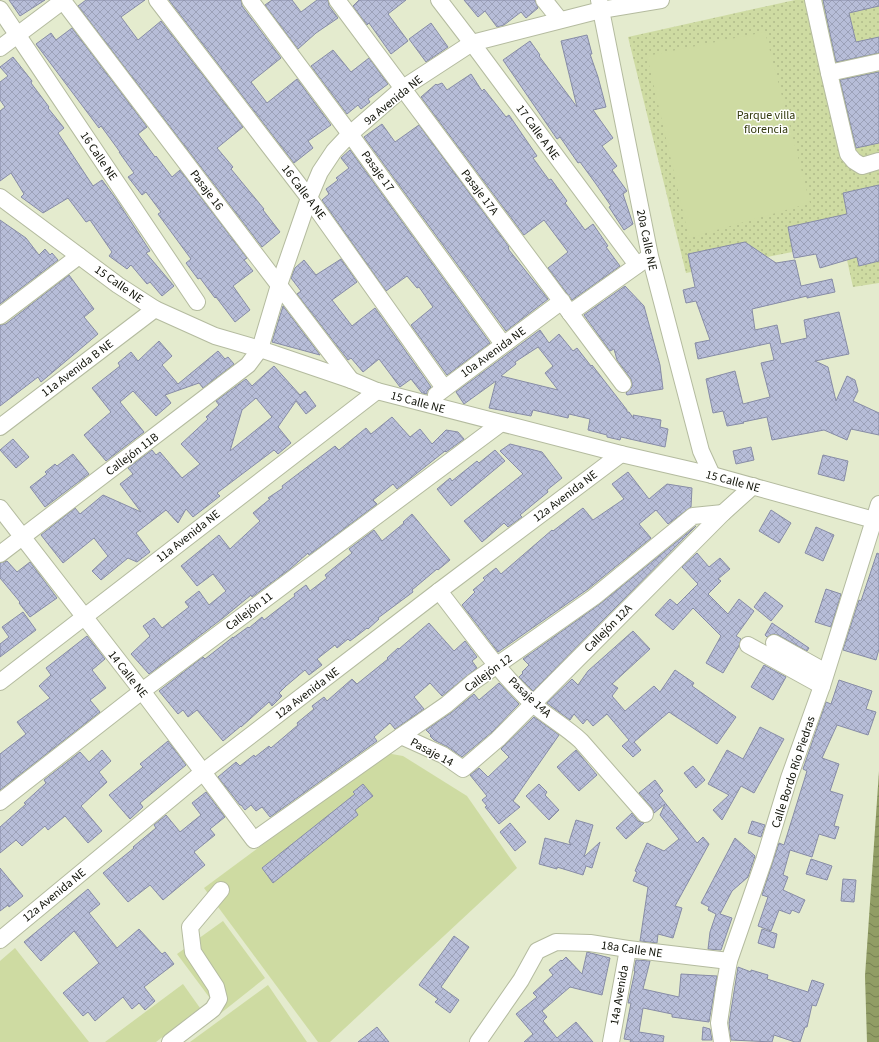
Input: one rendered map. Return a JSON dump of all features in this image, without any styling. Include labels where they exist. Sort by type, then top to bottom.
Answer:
[{"type":"street","name":"16 Calle A NE","points":[[157,0],[309,198],[444,388]]},
{"type":"street","name":"Pasaje 17","points":[[250,0],[504,344]]},
{"type":"street","name":"Pasaje 17A","points":[[337,0],[623,384]]},
{"type":"street","name":"17 Calle A NE","points":[[439,0],[637,265]]},
{"type":"street","points":[[544,0],[560,20]]},
{"type":"street","name":"9a Avenida NE","points":[[260,349],[279,286],[309,198],[320,172],[334,151],[350,134],[403,88],[472,43],[560,20],[598,3],[661,0]]},
{"type":"street","points":[[813,0],[828,73],[848,154],[854,161],[862,166],[879,161]]},
{"type":"street","points":[[0,48],[63,1]]},
{"type":"street","name":"Pasaje 16","points":[[63,1],[351,380]]},
{"type":"street","name":"20a Calle NE","points":[[598,3],[650,256],[701,451],[712,475]]},
{"type":"street","name":"16 Calle NE","points":[[0,9],[197,302]]},
{"type":"street","points":[[828,73],[879,62]]},
{"type":"street","points":[[0,184],[3,204]]},
{"type":"street","name":"15 Calle NE","points":[[3,204],[79,256],[118,285],[155,309],[214,336],[260,349],[351,380],[377,391],[425,405],[712,475],[874,520]]},
{"type":"street","points":[[0,316],[79,256]]},
{"type":"street","name":"10a Avenida NE","points":[[425,405],[444,388],[504,344],[650,256]]},
{"type":"street","name":"11a Avenida B NE","points":[[0,427],[155,309]]},
{"type":"street","name":"Callejón 11B","points":[[0,554],[248,365],[260,349]]},
{"type":"street","name":"11a Avenida NE","points":[[0,682],[377,391]]},
{"type":"street","name":"Callejón 11","points":[[0,802],[142,691],[500,424]]},
{"type":"street","name":"12a Avenida NE","points":[[0,940],[203,772],[621,454]]},
{"type":"street","name":"Callejón 12A","points":[[463,769],[498,739],[723,513],[753,486]]},
{"type":"street","name":"Calle Bordo Río Piedras","points":[[722,1042],[719,1023],[730,961],[764,860],[789,778],[824,679],[879,504]]},
{"type":"street","name":"14 Calle NE","points":[[0,508],[83,617],[142,691],[254,840]]},
{"type":"street","name":"Callejón 12","points":[[254,840],[446,705],[474,682],[594,597],[693,516],[723,513]]},
{"type":"street","name":"Pasaje 14A","points":[[439,591],[497,666],[533,704],[569,730],[581,741],[645,814]]},
{"type":"street","points":[[774,643],[824,679]]},
{"type":"street","points":[[748,645],[824,679]]},
{"type":"street","name":"Pasaje 14","points":[[401,736],[443,755],[463,769]]},
{"type":"street","points":[[170,1042],[208,1013],[219,999],[216,987],[193,952],[190,927],[221,890]]},
{"type":"street","name":"18a Calle NE","points":[[478,1042],[521,980],[537,952],[556,942],[590,943],[730,961]]},
{"type":"street","name":"14a Avenida","points":[[611,1042],[628,949]]},
{"type":"green space","name":"Parque villa florencia","points":[[795,0],[879,0],[879,283],[853,287],[843,242],[686,273],[628,37]]},
{"type":"green space","points":[[765,32],[810,203],[689,238],[647,56]]},
{"type":"green space","points":[[386,753],[403,756],[467,796],[517,868],[330,1042],[318,1042],[204,888]]},
{"type":"green space","points":[[223,921],[265,978],[221,1013],[177,954]]},
{"type":"green space","points":[[15,948],[89,1042],[0,1042],[0,961]]},
{"type":"green space","points":[[183,984],[200,1008],[156,1042],[105,1042]]},
{"type":"green space","points":[[268,985],[307,1042],[190,1042]]},
{"type":"water","points":[[879,771],[879,1042],[867,1042],[865,976]]},
{"type":"building","points":[[9,0],[45,0],[20,16]]},
{"type":"building","points":[[86,0],[145,0],[121,17],[138,40],[161,21],[243,127],[217,148],[233,167],[231,169],[264,209],[263,210],[280,232],[262,247],[78,6]]},
{"type":"building","points":[[169,0],[241,0],[242,6],[281,58],[251,82],[267,103],[297,79],[331,125],[308,141],[313,148],[294,163]]},
{"type":"building","points":[[272,0],[292,0],[301,12],[317,0],[328,0],[329,6],[338,18],[316,33],[298,49],[265,5]]},
{"type":"building","points":[[359,0],[406,0],[388,14],[408,41],[391,54],[369,23],[367,25],[353,6]]},
{"type":"building","points":[[464,0],[535,0],[538,8],[526,18],[521,12],[504,25],[497,27],[485,11],[478,17]]},
{"type":"building","points":[[823,0],[879,0],[879,6],[849,13],[856,42],[879,37],[879,53],[836,62]]},
{"type":"building","points":[[431,23],[448,47],[426,62],[409,39]]},
{"type":"building","points":[[72,28],[147,127],[138,134],[155,157],[156,156],[172,177],[180,170],[247,258],[244,260],[253,271],[233,286],[250,310],[235,322],[216,297],[215,298],[200,278],[198,279],[186,263],[191,259],[158,214],[161,212],[146,192],[142,195],[128,177],[134,173],[120,152],[101,126],[99,128],[36,44],[51,33],[56,40]]},
{"type":"building","points":[[587,35],[592,54],[590,54],[606,107],[593,110],[613,138],[602,146],[617,166],[612,170],[627,191],[623,194],[633,224],[624,230],[609,207],[611,206],[596,184],[580,162],[578,163],[560,137],[557,139],[503,60],[530,41],[540,55],[539,56],[577,107],[561,41]]},
{"type":"building","points":[[333,50],[351,72],[369,58],[388,84],[368,99],[370,102],[361,109],[358,105],[347,114],[311,66]]},
{"type":"building","points":[[13,57],[32,81],[31,83],[49,107],[48,108],[64,128],[58,133],[93,186],[102,180],[150,251],[146,253],[174,286],[162,296],[150,282],[147,284],[131,265],[127,269],[109,256],[112,252],[90,220],[86,222],[68,198],[43,213],[21,197],[24,194],[11,173],[0,181],[0,111],[5,107],[0,100],[0,82],[8,76],[0,67]]},
{"type":"building","points":[[879,72],[879,143],[856,148],[840,80]]},
{"type":"building","points":[[471,74],[482,91],[484,89],[506,117],[509,115],[537,156],[533,158],[567,201],[565,203],[585,230],[593,224],[608,246],[606,247],[620,266],[572,300],[548,268],[568,252],[544,220],[524,235],[421,97],[436,84],[442,83],[447,90]]},
{"type":"building","points":[[382,124],[395,142],[419,125],[509,247],[509,250],[548,299],[506,331],[364,137]]},
{"type":"building","points":[[350,150],[490,343],[447,375],[411,325],[433,307],[419,287],[417,288],[407,276],[386,291],[322,200],[329,194],[326,189],[338,180],[336,178],[349,168],[341,158]]},
{"type":"building","points":[[879,185],[879,261],[859,266],[857,257],[820,268],[816,254],[794,258],[788,227],[847,214],[843,193]]},
{"type":"building","points":[[0,220],[26,238],[39,255],[45,249],[50,255],[52,253],[58,260],[0,304]]},
{"type":"building","points":[[745,242],[776,263],[795,260],[801,286],[832,279],[835,292],[807,298],[807,296],[752,309],[755,330],[777,325],[781,344],[807,338],[804,320],[839,312],[849,354],[815,361],[828,367],[836,401],[847,376],[855,380],[858,391],[853,401],[879,413],[879,435],[851,429],[847,440],[824,430],[772,440],[767,417],[727,426],[723,411],[713,413],[706,379],[735,371],[743,404],[770,397],[761,363],[774,360],[770,343],[698,359],[695,343],[710,340],[696,301],[686,303],[683,290],[695,287],[688,254]]},
{"type":"building","points":[[341,259],[357,282],[332,300],[352,326],[375,308],[431,387],[427,391],[427,394],[422,393],[411,379],[400,387],[379,359],[363,372],[351,358],[348,360],[297,294],[301,291],[291,278],[295,268],[304,260],[316,275]]},
{"type":"building","points":[[69,275],[94,309],[84,317],[98,334],[41,382],[38,377],[0,406],[0,325],[6,324]]},
{"type":"building","points":[[625,286],[644,306],[660,365],[663,389],[627,395],[626,393],[632,387],[631,379],[617,360],[614,349],[610,351],[584,315]]},
{"type":"building","points":[[283,306],[320,355],[272,342]]},
{"type":"building","points":[[540,330],[549,343],[559,334],[573,351],[577,348],[591,366],[592,365],[627,412],[629,412],[634,419],[633,415],[661,420],[660,427],[668,429],[665,447],[621,437],[620,440],[607,437],[607,435],[588,430],[590,419],[569,414],[568,418],[533,410],[531,416],[489,408],[496,381],[464,404],[456,392]],"holes":[[[538,347],[553,366],[545,373],[558,390],[501,376],[516,364],[515,362]]]},
{"type":"building","points":[[159,341],[172,356],[162,365],[178,384],[218,351],[225,359],[228,357],[234,364],[203,388],[199,383],[165,395],[171,403],[156,416],[133,391],[120,402],[144,432],[106,461],[84,435],[111,412],[92,388],[120,366],[118,363],[131,352],[138,361]]},
{"type":"building","points":[[274,366],[300,395],[305,391],[316,406],[306,414],[296,401],[278,427],[291,443],[278,454],[274,450],[217,493],[220,496],[193,517],[186,509],[178,523],[166,510],[136,533],[150,552],[137,562],[128,558],[101,580],[92,571],[108,556],[94,538],[63,563],[41,535],[75,508],[80,514],[103,495],[141,512],[120,484],[133,474],[128,468],[152,450],[156,455],[160,452],[182,478],[200,464],[181,444],[208,419],[206,417],[219,405],[216,401],[246,379],[252,386]],"holes":[[[256,398],[272,417],[230,451],[242,410]]]},
{"type":"building","points":[[392,417],[410,437],[420,429],[432,444],[446,430],[458,432],[464,439],[446,452],[445,451],[397,489],[393,484],[373,500],[377,504],[309,555],[308,553],[290,569],[252,597],[251,595],[149,674],[131,654],[150,636],[143,626],[154,618],[162,628],[189,607],[185,602],[199,591],[209,605],[226,591],[213,574],[197,586],[181,566],[219,535],[230,549],[260,521],[253,513],[270,499],[268,498],[283,488],[282,486],[335,446],[339,450],[366,428],[371,434]]},
{"type":"building","points":[[13,439],[29,457],[16,468],[0,450]]},
{"type":"building","points":[[510,444],[542,452],[562,478],[547,490],[548,492],[520,515],[522,517],[508,527],[504,523],[482,542],[464,521],[523,474],[500,451]]},
{"type":"building","points":[[751,447],[754,460],[736,464],[733,451]]},
{"type":"building","points":[[495,450],[505,461],[451,506],[437,489],[450,478],[452,481],[477,461],[479,463]]},
{"type":"building","points":[[73,454],[89,474],[45,507],[30,487],[47,474],[45,472],[55,464],[57,466]]},
{"type":"building","points":[[823,455],[848,461],[844,481],[818,474]]},
{"type":"building","points":[[628,472],[649,499],[667,484],[692,488],[691,507],[668,524],[656,510],[639,524],[651,538],[588,589],[498,652],[462,605],[475,592],[473,590],[485,580],[483,578],[496,568],[501,574],[552,530],[553,531],[583,508],[593,520],[624,499],[612,484]]},
{"type":"building","points":[[771,510],[791,523],[779,543],[759,531]]},
{"type":"building","points":[[412,514],[450,560],[412,590],[413,592],[378,618],[379,619],[368,629],[367,628],[350,641],[348,639],[337,648],[335,645],[317,659],[322,665],[309,675],[305,670],[279,693],[282,696],[272,706],[269,702],[223,741],[197,710],[188,717],[183,710],[178,714],[159,691],[203,657],[205,659],[262,617],[264,620],[295,596],[294,594],[306,585],[310,591],[327,578],[325,575],[352,553],[349,549],[374,530],[382,541],[404,523],[403,522]]},
{"type":"building","points":[[696,526],[533,691],[519,677],[529,665],[523,659],[600,604]]},
{"type":"building","points":[[816,527],[834,535],[823,561],[805,553]]},
{"type":"building","points":[[697,553],[709,567],[720,558],[730,569],[718,579],[721,581],[708,594],[728,614],[739,599],[754,611],[736,636],[741,639],[739,646],[723,673],[706,663],[721,636],[693,608],[673,630],[655,615],[670,599],[677,605],[698,584],[682,567]]},
{"type":"building","points":[[877,553],[879,554],[879,649],[876,660],[843,650],[859,600],[861,601]]},
{"type":"building","points":[[7,561],[17,572],[30,562],[57,598],[30,617],[19,603],[20,602],[0,578],[0,563]]},
{"type":"building","points":[[826,589],[841,594],[831,627],[815,622]]},
{"type":"building","points":[[765,592],[783,606],[771,621],[754,607]]},
{"type":"building","points":[[23,612],[36,630],[0,657],[0,644],[9,637],[2,627]]},
{"type":"building","points":[[429,623],[454,651],[465,641],[477,657],[472,661],[477,668],[442,696],[430,683],[414,697],[424,709],[395,729],[390,723],[374,737],[377,741],[270,817],[262,807],[256,811],[251,805],[245,810],[240,805],[218,777],[236,762],[240,766],[269,746],[271,748],[314,709],[312,706],[324,697],[327,701],[352,679],[357,684]]},
{"type":"building","points":[[772,623],[809,648],[807,651],[778,635],[773,634],[767,637],[765,635]]},
{"type":"building","points":[[633,631],[650,649],[612,684],[618,688],[612,696],[625,711],[654,686],[660,692],[675,670],[694,683],[692,686],[736,717],[717,744],[669,712],[634,742],[641,750],[633,757],[622,746],[629,740],[607,714],[593,726],[587,719],[583,724],[574,714],[570,720],[547,703],[572,679],[578,685],[588,671]]},
{"type":"building","points":[[87,636],[105,659],[92,670],[106,688],[90,700],[100,712],[0,790],[0,754],[26,734],[17,722],[50,698],[39,686],[51,675],[46,668]]},
{"type":"building","points":[[764,665],[786,677],[773,700],[751,687]]},
{"type":"building","points":[[839,680],[872,691],[866,709],[876,712],[868,735],[837,725],[822,758],[839,764],[830,791],[843,795],[834,826],[839,827],[835,839],[819,834],[812,857],[790,850],[783,875],[788,877],[783,890],[805,900],[799,913],[792,910],[790,914],[779,910],[771,931],[758,926],[768,897],[762,895],[779,843],[784,845],[807,771],[803,769],[826,702],[831,704]]},
{"type":"building","points":[[499,683],[519,704],[492,732],[462,757],[430,736],[431,735],[426,730],[451,713],[474,694],[479,700]]},
{"type":"building","points":[[534,717],[559,735],[513,801],[520,807],[499,824],[485,807],[487,806],[482,800],[487,796],[470,775],[479,768],[488,777],[509,757],[501,749]]},
{"type":"building","points":[[760,727],[784,739],[754,793],[741,786],[722,820],[713,810],[729,795],[708,784],[727,750],[743,759]]},
{"type":"building","points":[[168,741],[186,765],[140,803],[143,807],[130,819],[109,795],[143,767],[140,764]]},
{"type":"building","points":[[102,750],[111,761],[99,772],[107,782],[81,806],[102,831],[88,843],[65,816],[48,830],[45,826],[22,846],[16,840],[0,853],[0,827],[26,804],[24,803],[46,783],[44,780],[80,752],[89,762]]},
{"type":"building","points":[[576,750],[597,775],[579,791],[557,767]]},
{"type":"building","points":[[693,766],[705,780],[696,788],[684,773]]},
{"type":"building","points":[[655,780],[663,791],[659,795],[697,843],[703,837],[709,844],[675,906],[682,908],[673,938],[658,934],[657,943],[640,941],[648,887],[633,881],[637,872],[635,871],[647,843],[664,851],[679,839],[660,815],[665,804],[654,813],[652,808],[639,793]]},
{"type":"building","points":[[363,784],[373,796],[355,810],[358,815],[273,883],[262,868],[355,794],[353,792]]},
{"type":"building","points":[[539,784],[547,792],[545,795],[559,810],[549,820],[526,796]]},
{"type":"building","points":[[206,792],[225,817],[210,829],[215,835],[194,852],[205,865],[163,900],[150,885],[128,902],[103,873],[156,828],[154,825],[166,815],[180,832],[201,815],[192,803]]},
{"type":"building","points":[[632,813],[638,821],[644,823],[626,839],[616,828]]},
{"type":"building","points":[[576,820],[593,825],[584,857],[600,842],[592,868],[586,866],[583,875],[557,867],[557,869],[539,864],[545,838],[571,845],[569,842]]},
{"type":"building","points":[[752,821],[765,825],[761,837],[748,833]]},
{"type":"building","points":[[510,823],[526,842],[515,851],[500,832]]},
{"type":"building","points":[[735,838],[755,856],[748,877],[732,891],[720,914],[732,918],[721,950],[708,949],[710,932],[716,914],[708,910],[709,907],[701,903]]},
{"type":"building","points":[[811,859],[832,866],[827,880],[806,874]]},
{"type":"building","points":[[0,868],[23,896],[9,907],[8,905],[0,911]]},
{"type":"building","points":[[843,879],[856,880],[854,902],[841,901]]},
{"type":"building","points":[[88,889],[100,904],[89,913],[117,948],[139,929],[162,954],[165,952],[174,964],[144,987],[155,1001],[145,1010],[139,1003],[132,1009],[123,997],[95,1021],[88,1012],[83,1016],[63,993],[99,963],[74,931],[41,961],[24,942]]},
{"type":"building","points":[[762,929],[777,934],[774,948],[758,943]]},
{"type":"building","points":[[454,936],[469,947],[441,987],[459,1000],[450,1013],[435,1002],[438,999],[419,985]]},
{"type":"building","points":[[587,952],[610,958],[602,995],[570,987],[542,1011],[547,1017],[543,1021],[557,1038],[576,1022],[593,1042],[524,1042],[533,1034],[516,1014],[537,997],[533,993],[553,975],[549,970],[561,960],[562,961],[566,957],[582,974]]},
{"type":"building","points":[[636,960],[650,961],[643,989],[679,997],[681,974],[717,976],[709,1022],[672,1017],[672,1014],[643,1008],[639,1032],[664,1036],[663,1042],[630,1042],[631,1040],[624,1039],[631,1003],[628,1003]]},
{"type":"building","points":[[738,967],[751,972],[751,970],[768,975],[767,979],[808,992],[812,980],[824,984],[816,1006],[812,1005],[807,1027],[805,1027],[800,1042],[795,1042],[774,1035],[772,1042],[731,1040],[729,1023]]},
{"type":"building","points":[[377,1027],[389,1042],[358,1042]]},
{"type":"building","points":[[703,1027],[710,1029],[712,1040],[702,1040]]}]
